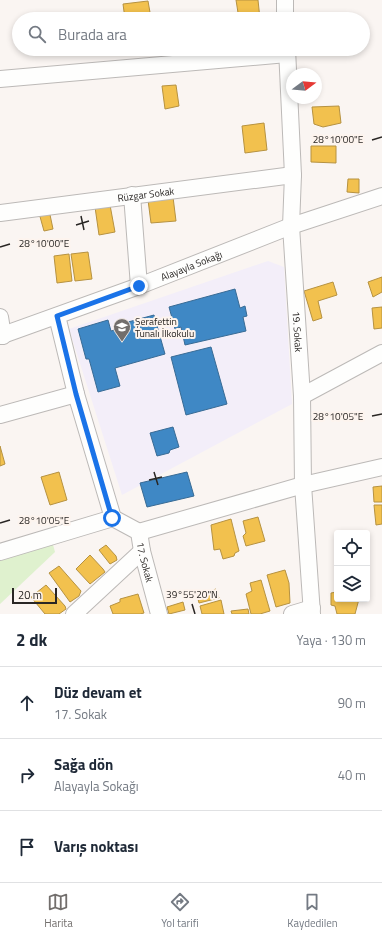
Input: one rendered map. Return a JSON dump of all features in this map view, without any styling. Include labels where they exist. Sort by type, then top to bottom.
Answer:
[{"type":"street","points":[[285,0],[285,12]]},
{"type":"street","points":[[0,79],[236,56]]},
{"type":"street","name":"19. Sokak","points":[[287,56],[292,175],[291,226],[302,396],[303,485],[312,611]]},
{"type":"street","name":"Rüzgar Sokak","points":[[0,213],[292,175]]},
{"type":"street","points":[[132,195],[139,286]]},
{"type":"street","name":"Alayayla Sokağı","points":[[1,336],[139,286],[291,226],[382,196]]},
{"type":"street","points":[[0,552],[112,518],[76,394],[57,316]]},
{"type":"street","points":[[0,317],[1,336]]},
{"type":"street","points":[[302,396],[382,353]]},
{"type":"street","points":[[0,415],[76,394]]},
{"type":"street","points":[[139,532],[303,485],[382,467]]},
{"type":"street","name":"17. Sokak","points":[[112,518],[139,532],[142,551],[159,614]]},
{"type":"street","points":[[74,614],[142,551]]},
{"type":"street","points":[[292,614],[312,611]]},
{"type":"shaded area","points":[[268,261],[284,267],[292,404],[122,495],[69,329]]},
{"type":"green space","points":[[52,541],[55,552],[0,604],[0,559]]},
{"type":"building: Konut","points":[[236,0],[258,0],[259,12],[238,12]]},
{"type":"building: Konut","points":[[148,1],[150,12],[124,12],[123,4]]},
{"type":"building: Konut","points":[[176,85],[179,106],[165,109],[162,86]]},
{"type":"building: Konut","points":[[339,106],[341,123],[323,127],[314,124],[312,107]]},
{"type":"building: Konut","points":[[264,123],[267,150],[245,153],[242,126]]},
{"type":"building: Konut","points":[[311,146],[336,146],[336,163],[311,162]]},
{"type":"building: Konut","points":[[348,179],[359,179],[359,193],[347,192]]},
{"type":"building: Konut","points":[[173,197],[176,221],[151,223],[148,200]]},
{"type":"building: Konut","points":[[110,205],[115,232],[99,235],[95,207]]},
{"type":"building: Konut","points":[[49,210],[53,229],[44,231],[39,213]]},
{"type":"building: Konut","points":[[88,252],[92,279],[75,281],[71,254]]},
{"type":"building: Konut","points":[[69,254],[72,281],[57,283],[54,256]]},
{"type":"building: Konut","points":[[382,277],[382,292],[373,297],[368,282]]},
{"type":"building: Konut","points":[[333,282],[337,295],[318,301],[322,318],[313,321],[304,291]]},
{"type":"building: Konut","points":[[382,307],[382,328],[374,329],[372,308]]},
{"type":"building: Konut","points":[[0,446],[5,464],[0,466]]},
{"type":"building: Konut","points":[[59,472],[67,500],[50,505],[41,477]]},
{"type":"building: Konut","points":[[382,486],[382,502],[374,502],[373,487]]},
{"type":"building: Konut","points":[[374,505],[382,505],[382,524],[376,525]]},
{"type":"building: Konut","points":[[258,517],[265,541],[246,546],[243,536],[246,533],[243,521]]},
{"type":"building: Konut","points":[[231,519],[239,551],[235,553],[234,556],[223,559],[220,549],[214,550],[211,525]]},
{"type":"building: Konut","points":[[106,545],[116,556],[117,560],[110,564],[99,550]]},
{"type":"building: Konut","points":[[90,555],[105,572],[90,584],[76,569]]},
{"type":"building: Konut","points":[[59,566],[81,591],[79,596],[70,602],[49,573]]},
{"type":"building: Konut","points":[[285,570],[289,583],[290,603],[276,607],[267,575]]},
{"type":"building: Konut","points":[[261,580],[270,611],[260,614],[251,614],[246,594],[252,591],[250,583]]},
{"type":"building: Konut","points":[[46,585],[65,606],[66,609],[59,614],[45,614],[31,597]]},
{"type":"building: Konut","points":[[216,589],[219,598],[199,603],[197,595]]},
{"type":"building: Konut","points":[[334,592],[334,602],[358,602],[355,614],[337,614],[335,606],[331,605],[331,593]]},
{"type":"building: Konut","points":[[138,594],[144,613],[113,614],[110,606],[120,602],[120,599]]},
{"type":"building: Konut","points":[[221,600],[224,614],[202,614],[200,606]]},
{"type":"building: Konut","points":[[183,602],[185,610],[169,614],[167,607]]},
{"type":"building: Konut","points":[[248,609],[249,614],[232,614],[231,611]]},
{"type":"building: Okul","points":[[235,289],[240,308],[245,306],[247,316],[243,317],[246,331],[185,345],[181,327],[175,329],[169,307]]},
{"type":"building: Okul","name":"Şerafettin Tunalı İlkokulu","points":[[154,315],[165,354],[115,368],[120,386],[98,392],[89,359],[86,359],[78,329],[108,320],[111,331],[118,329],[117,325]]},
{"type":"building: Okul","points":[[211,347],[227,404],[186,415],[171,357]]},
{"type":"building: Okul","points":[[173,427],[179,447],[170,450],[169,453],[157,456],[150,433]]},
{"type":"building: Okul","points":[[187,472],[194,496],[147,507],[140,483]]},
{"type":"place","name":"Şerafettin Tunalı İlkokulu","points":[[122,342]]},
{"type":"route","points":[[112,518],[76,394],[57,316],[139,286]]}]
